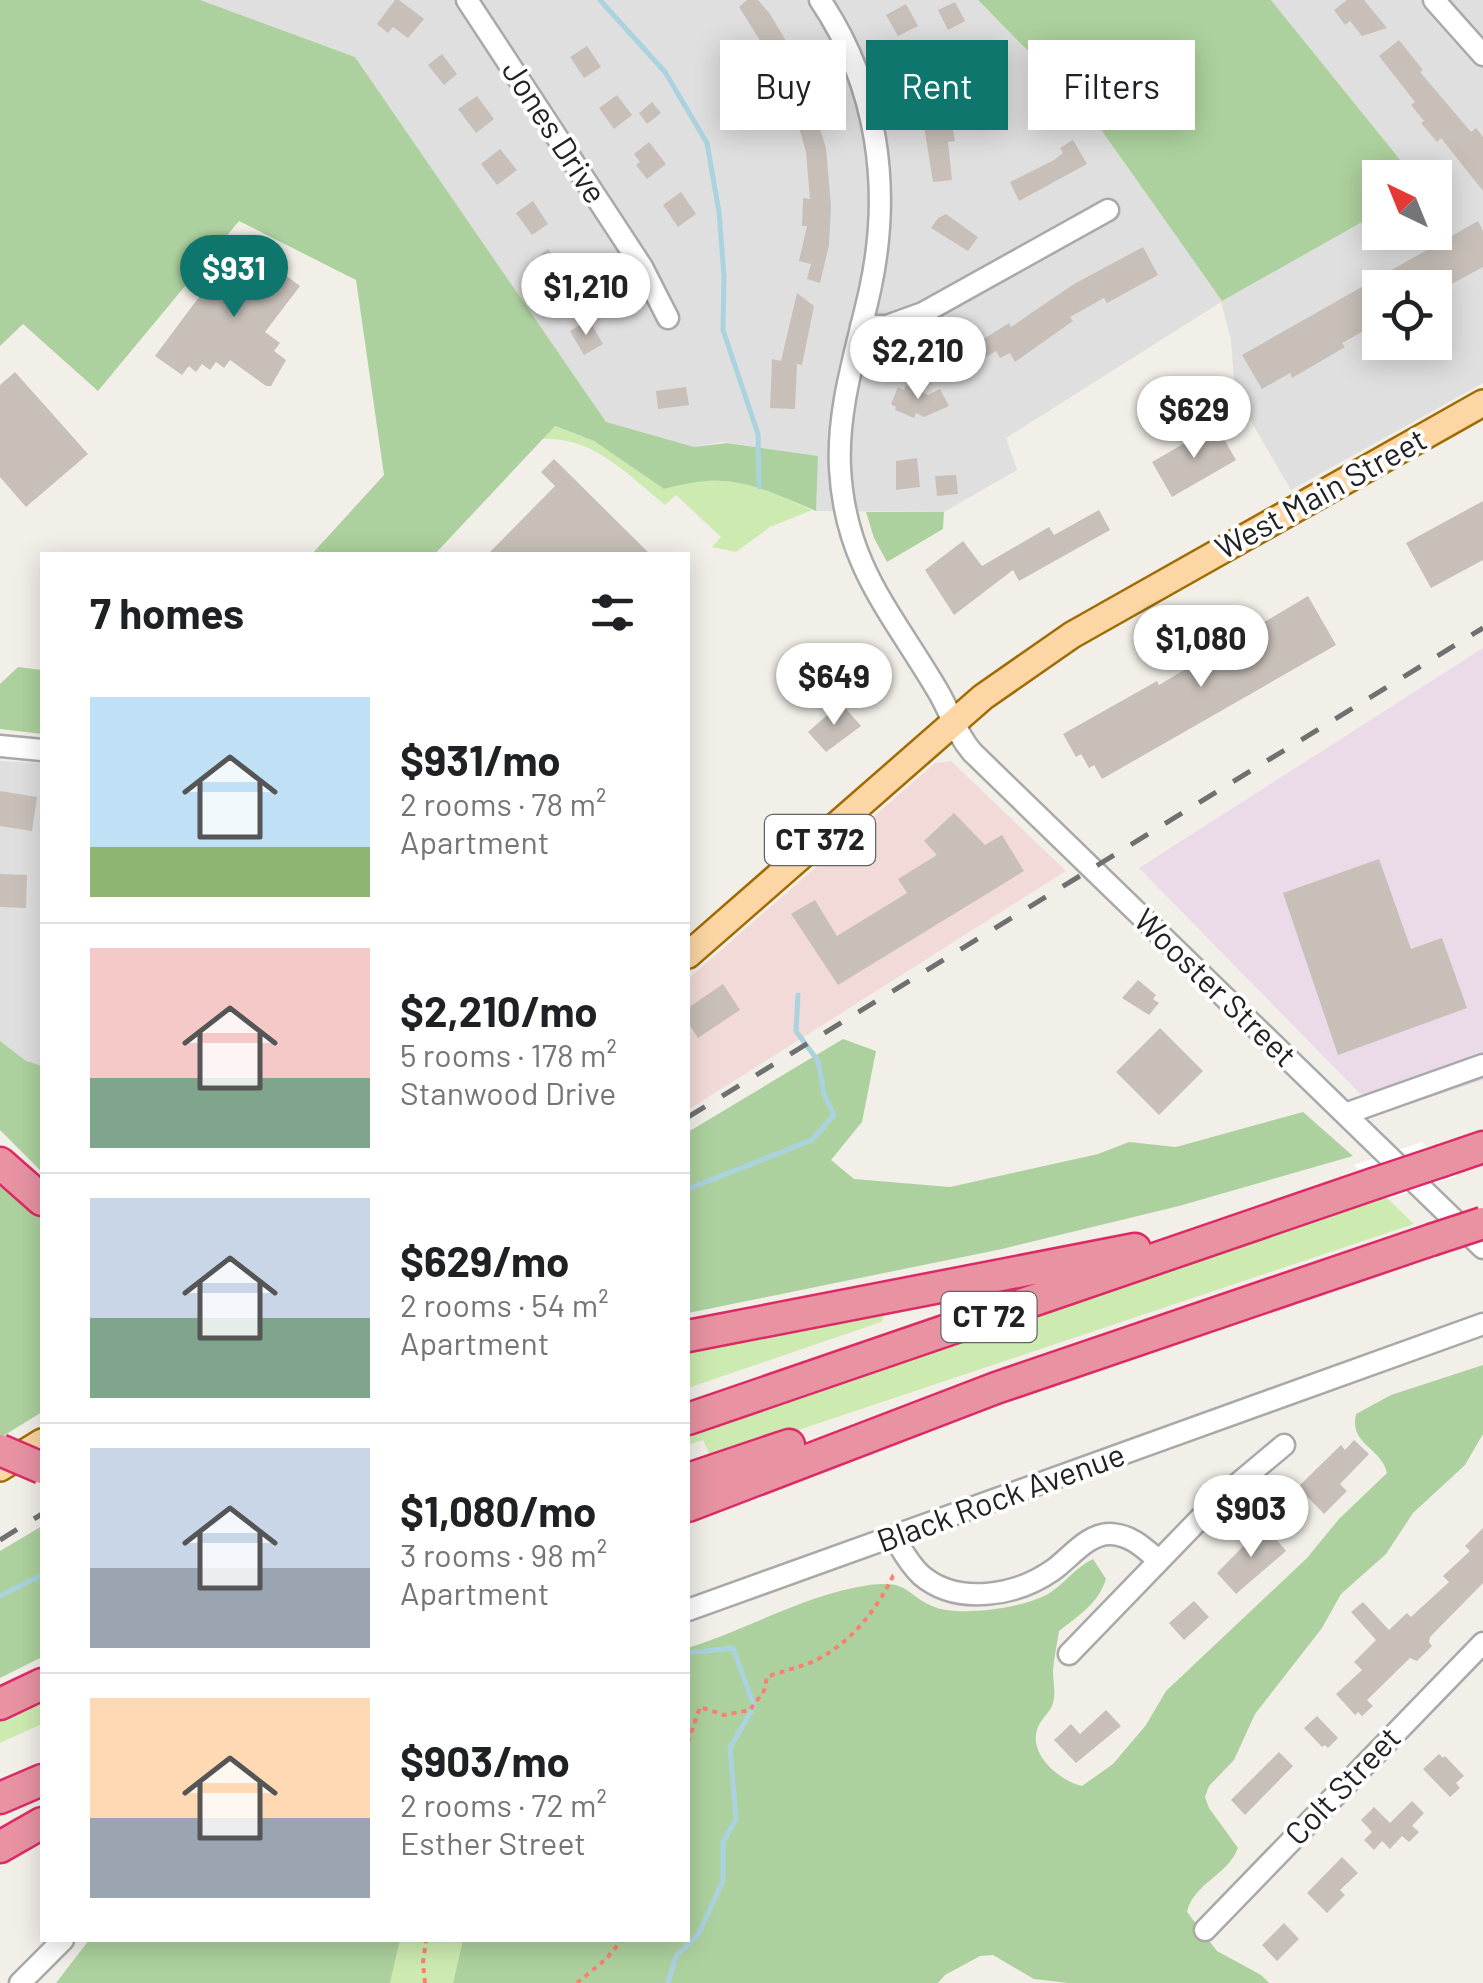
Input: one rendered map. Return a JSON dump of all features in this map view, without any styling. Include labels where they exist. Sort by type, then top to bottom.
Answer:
[{"type":"highway","name":"CT 72","points":[[690,1418],[1483,1147]]},
{"type":"highway","points":[[0,1163],[40,1198]]},
{"type":"highway","points":[[690,1336],[1112,1254],[1289,1212]]},
{"type":"highway","name":"CT 72","points":[[690,1505],[934,1411],[1483,1223]]},
{"type":"highway","points":[[690,1478],[1066,1351],[1162,1332]]},
{"type":"highway","points":[[0,1450],[40,1467]]},
{"type":"highway","points":[[0,1704],[40,1685]]},
{"type":"highway","points":[[0,1798],[40,1781]]},
{"type":"highway","points":[[0,1846],[40,1824]]},
{"type":"main road","name":"West Main Street","points":[[690,953],[1004,681],[1072,635],[1483,403]]},
{"type":"main road","points":[[0,1468],[40,1443]]},
{"type":"street","name":"Jones Drive","points":[[467,0],[642,267],[668,318]]},
{"type":"street","name":"Wooster Street","points":[[820,0],[858,72],[878,155],[881,222],[848,381],[841,438],[841,479],[847,518],[870,584],[972,752],[1483,1248]]},
{"type":"street","points":[[1434,0],[1483,55]]},
{"type":"street","points":[[861,326],[887,326],[924,313],[1108,210]]},
{"type":"street","points":[[0,746],[40,750]]},
{"type":"street","points":[[1344,1114],[1483,1064]]},
{"type":"street","name":"Black Rock Avenue","points":[[690,1609],[1483,1324]]},
{"type":"street","points":[[1069,1654],[1216,1502],[1284,1444]]},
{"type":"street","points":[[894,1536],[918,1572],[936,1586],[955,1592],[1001,1592],[1028,1584],[1051,1572],[1093,1538],[1108,1534],[1141,1544],[1158,1560]]},
{"type":"street","name":"Colt Street","points":[[1205,1930],[1483,1643]]},
{"type":"street","points":[[20,1983],[61,1942]]},
{"type":"path","points":[[690,1736],[700,1707],[724,1716],[750,1710],[764,1690],[767,1676],[818,1659],[846,1639],[880,1604],[893,1576],[911,1579],[918,1572]]},
{"type":"path","points":[[425,1983],[426,1942]]},
{"type":"path","points":[[576,1983],[620,1942]]},
{"type":"shaded area","points":[[200,0],[978,0],[1028,51],[1028,130],[1101,130],[1222,301],[1362,222],[1362,250],[1452,250],[1452,160],[1400,160],[1271,0],[1483,0],[1483,383],[1291,490],[1235,394],[1231,340],[1221,302],[1006,438],[1017,470],[944,512],[816,511],[817,456],[723,442],[694,447],[606,423],[355,57]]},
{"type":"shaded area","points":[[1483,648],[1483,1080],[1380,1114],[1139,868]]},
{"type":"shaded area","points":[[0,761],[40,763],[40,1066],[26,1062],[0,1041]]},
{"type":"shaded area","points":[[951,761],[1066,871],[690,1109],[690,977],[935,763]]},
{"type":"green space","points":[[0,0],[200,0],[355,57],[606,422],[694,447],[727,443],[818,456],[816,511],[743,483],[708,481],[664,489],[594,441],[555,426],[437,552],[314,552],[384,475],[356,280],[239,221],[98,391],[23,324],[0,346]]},
{"type":"green space","points":[[978,0],[1271,0],[1400,160],[1362,160],[1362,222],[1222,301],[1101,130],[1195,130],[1195,40],[1028,40],[1028,51]]},
{"type":"green space","points":[[554,426],[594,441],[664,489],[693,481],[745,481],[812,510],[770,527],[736,552],[712,547],[721,537],[676,495],[665,505],[594,451],[578,444],[542,439]]},
{"type":"green space","points":[[866,512],[944,512],[943,529],[887,562]]},
{"type":"green space","points":[[18,667],[40,670],[40,734],[0,729],[0,684]]},
{"type":"green space","points":[[843,1039],[876,1051],[862,1122],[831,1160],[854,1179],[950,1187],[1098,1154],[1129,1142],[1176,1147],[1303,1112],[1353,1156],[1179,1206],[1002,1249],[690,1313],[690,1131]]},
{"type":"green space","points":[[0,1041],[26,1061],[40,1065],[40,1170],[0,1130]]},
{"type":"green space","points":[[0,1177],[40,1212],[40,1413],[0,1438]]},
{"type":"green space","points":[[1386,1197],[1414,1224],[712,1459],[703,1440],[690,1444],[690,1429]]},
{"type":"green space","points":[[886,1313],[881,1322],[690,1387],[690,1347]]},
{"type":"green space","points":[[1483,1365],[1483,1434],[1465,1465],[1413,1513],[1386,1554],[1341,1594],[1322,1628],[1255,1714],[1234,1760],[1209,1786],[1205,1797],[1238,1848],[1227,1865],[1196,1894],[1187,1912],[1217,1951],[1269,1983],[1068,1983],[1034,1979],[993,1955],[980,1956],[938,1983],[453,1983],[463,1942],[690,1942],[690,1647],[823,1596],[892,1584],[943,1610],[1010,1607],[1051,1592],[1093,1559],[1106,1579],[1093,1602],[1059,1631],[1053,1671],[1054,1699],[1038,1726],[1036,1739],[1048,1765],[1082,1786],[1113,1764],[1146,1725],[1166,1691],[1307,1558],[1339,1519],[1387,1473],[1379,1457],[1357,1433],[1355,1424],[1356,1414],[1391,1395]]},
{"type":"green space","points":[[40,1527],[40,1658],[0,1678],[0,1551]]},
{"type":"green space","points":[[40,1700],[40,1725],[0,1743],[0,1720]]},
{"type":"green space","points":[[87,1942],[400,1942],[390,1983],[56,1983]]},
{"type":"green space","points":[[400,1942],[463,1942],[453,1983],[390,1983]]},
{"type":"pier","points":[[1422,1142],[1457,1176],[1388,1199],[1354,1165]]},
{"type":"building","points":[[395,0],[424,19],[408,38],[393,27],[388,33],[377,24]]},
{"type":"building","points":[[747,0],[758,0],[785,40],[760,40],[739,7]]},
{"type":"building","points":[[1347,0],[1364,0],[1387,28],[1362,36],[1350,21],[1345,25],[1334,10]]},
{"type":"building","points":[[955,2],[965,21],[948,30],[938,10]]},
{"type":"building","points":[[906,4],[918,26],[898,36],[886,15]]},
{"type":"building","points":[[1399,40],[1423,70],[1420,72],[1471,132],[1476,128],[1483,137],[1483,191],[1441,138],[1437,142],[1421,123],[1424,121],[1411,105],[1415,102],[1379,56]]},
{"type":"building","points":[[587,46],[601,67],[584,78],[570,57]]},
{"type":"building","points":[[442,54],[457,74],[444,85],[428,65]]},
{"type":"building","points":[[617,95],[632,115],[614,129],[599,108]]},
{"type":"building","points":[[477,96],[494,119],[476,133],[458,109]]},
{"type":"building","points":[[652,102],[661,113],[647,124],[639,113]]},
{"type":"building","points":[[800,130],[820,130],[826,148],[831,206],[829,245],[820,283],[807,279],[811,264],[799,261],[807,226],[802,226],[803,198],[810,199]]},
{"type":"building","points":[[925,130],[953,130],[955,141],[948,142],[952,180],[933,182]]},
{"type":"building","points":[[1073,140],[1087,164],[1019,201],[1010,182],[1054,160],[1063,153],[1060,148]]},
{"type":"building","points":[[649,142],[666,164],[647,179],[636,165],[640,162],[634,154]]},
{"type":"building","points":[[500,149],[517,170],[497,185],[481,164]]},
{"type":"building","points":[[681,192],[696,214],[678,227],[663,205]]},
{"type":"building","points":[[533,201],[548,224],[532,235],[516,213]]},
{"type":"building","points":[[946,214],[978,237],[968,251],[931,228]]},
{"type":"building","points":[[1478,221],[1483,231],[1483,267],[1452,284],[1452,270],[1392,270],[1427,250],[1452,250],[1452,236]]},
{"type":"building","points":[[240,242],[300,286],[265,332],[280,343],[274,351],[286,360],[271,386],[230,360],[224,368],[216,362],[210,370],[202,364],[196,372],[189,366],[182,375],[155,356]]},
{"type":"building","points":[[1143,247],[1158,275],[1107,303],[1104,298],[1070,317],[1073,321],[1015,362],[1010,353],[1000,358],[996,351],[951,377],[941,360],[964,347],[966,350],[1009,323],[1011,327],[1074,284]]},
{"type":"building","points":[[548,249],[557,260],[541,273],[532,262]]},
{"type":"building","points":[[573,253],[588,274],[571,286],[557,265]]},
{"type":"building","points":[[1362,287],[1362,332],[1342,343],[1345,347],[1292,378],[1290,373],[1262,389],[1242,355]]},
{"type":"building","points":[[797,293],[814,306],[802,365],[797,364],[795,409],[770,408],[772,359],[781,361]]},
{"type":"building","points":[[589,320],[603,344],[584,355],[570,331]]},
{"type":"building","points":[[15,372],[88,454],[26,507],[0,477],[0,385]]},
{"type":"building","points":[[906,385],[928,395],[940,389],[949,406],[924,417],[916,413],[914,418],[895,410],[891,404],[898,387],[904,390]]},
{"type":"building","points":[[686,387],[689,405],[658,409],[656,391]]},
{"type":"building","points":[[1216,425],[1236,460],[1172,497],[1152,462]]},
{"type":"building","points":[[917,458],[920,487],[896,490],[896,461]]},
{"type":"building","points":[[554,459],[648,552],[490,552],[555,486],[541,472]]},
{"type":"building","points":[[956,475],[958,494],[937,496],[935,476]]},
{"type":"building","points":[[1483,501],[1483,560],[1431,588],[1406,543]]},
{"type":"building","points":[[1099,510],[1110,530],[1019,581],[1013,570],[954,615],[925,570],[963,541],[982,566],[1049,527],[1054,535]]},
{"type":"building","points":[[1308,596],[1336,645],[1102,779],[1081,754],[1076,757],[1063,734],[1157,681],[1159,685]]},
{"type":"building","points":[[841,703],[861,726],[826,752],[808,732]]},
{"type":"building","points":[[0,791],[37,797],[32,831],[0,826]]},
{"type":"building","points":[[954,813],[985,845],[1002,835],[1024,871],[838,985],[791,914],[815,900],[837,936],[907,893],[898,879],[937,855],[924,841]]},
{"type":"building","points":[[1379,859],[1411,949],[1442,938],[1467,1008],[1338,1055],[1283,893]]},
{"type":"building","points":[[0,874],[27,875],[26,908],[0,907]]},
{"type":"building","points":[[1138,980],[1156,995],[1153,999],[1159,1003],[1149,1015],[1122,998]]},
{"type":"building","points":[[723,984],[740,1010],[698,1038],[690,1026],[690,1007]]},
{"type":"building","points":[[1160,1028],[1203,1071],[1159,1115],[1116,1072]]},
{"type":"building","points":[[1354,1440],[1369,1454],[1340,1484],[1347,1491],[1324,1514],[1298,1487],[1341,1445],[1345,1450]]},
{"type":"building","points":[[1264,1525],[1286,1551],[1236,1594],[1217,1573]]},
{"type":"building","points":[[1483,1528],[1483,1583],[1430,1637],[1432,1646],[1417,1661],[1410,1658],[1367,1700],[1373,1706],[1362,1716],[1358,1712],[1355,1715],[1336,1694],[1362,1670],[1354,1662],[1376,1640],[1351,1612],[1363,1602],[1389,1630],[1407,1613],[1411,1617],[1449,1582],[1443,1576],[1470,1551],[1465,1546]]},
{"type":"building","points":[[1194,1601],[1209,1617],[1184,1640],[1169,1623]]},
{"type":"building","points":[[1106,1710],[1121,1726],[1076,1763],[1054,1740],[1071,1724],[1080,1734]]},
{"type":"building","points":[[1317,1716],[1338,1738],[1328,1748],[1322,1747],[1304,1728]]},
{"type":"building","points":[[1279,1752],[1293,1766],[1245,1815],[1231,1800]]},
{"type":"building","points":[[1439,1754],[1464,1776],[1456,1783],[1460,1788],[1450,1797],[1423,1769]]},
{"type":"building","points":[[1412,1801],[1424,1813],[1412,1826],[1419,1832],[1409,1842],[1402,1836],[1390,1849],[1382,1841],[1374,1850],[1364,1840],[1372,1832],[1361,1820],[1374,1807],[1390,1823]]},
{"type":"building","points":[[1342,1857],[1358,1873],[1340,1890],[1345,1895],[1327,1913],[1307,1893]]},
{"type":"building","points":[[1284,1923],[1299,1939],[1277,1961],[1262,1945]]},
{"type":"waterway","points":[[600,0],[665,72],[707,143],[719,212],[723,330],[758,434],[759,487]]},
{"type":"waterway","points":[[690,1188],[812,1140],[834,1115],[824,1094],[818,1061],[796,1031],[798,995]]},
{"type":"waterway","points":[[0,1596],[40,1576]]},
{"type":"waterway","points":[[668,1983],[676,1956],[698,1935],[723,1881],[723,1842],[736,1819],[730,1748],[754,1706],[733,1648],[690,1653]]},
{"type":"railway","points":[[690,1116],[1483,628]]},
{"type":"railway","points":[[0,1540],[40,1515]]}]
